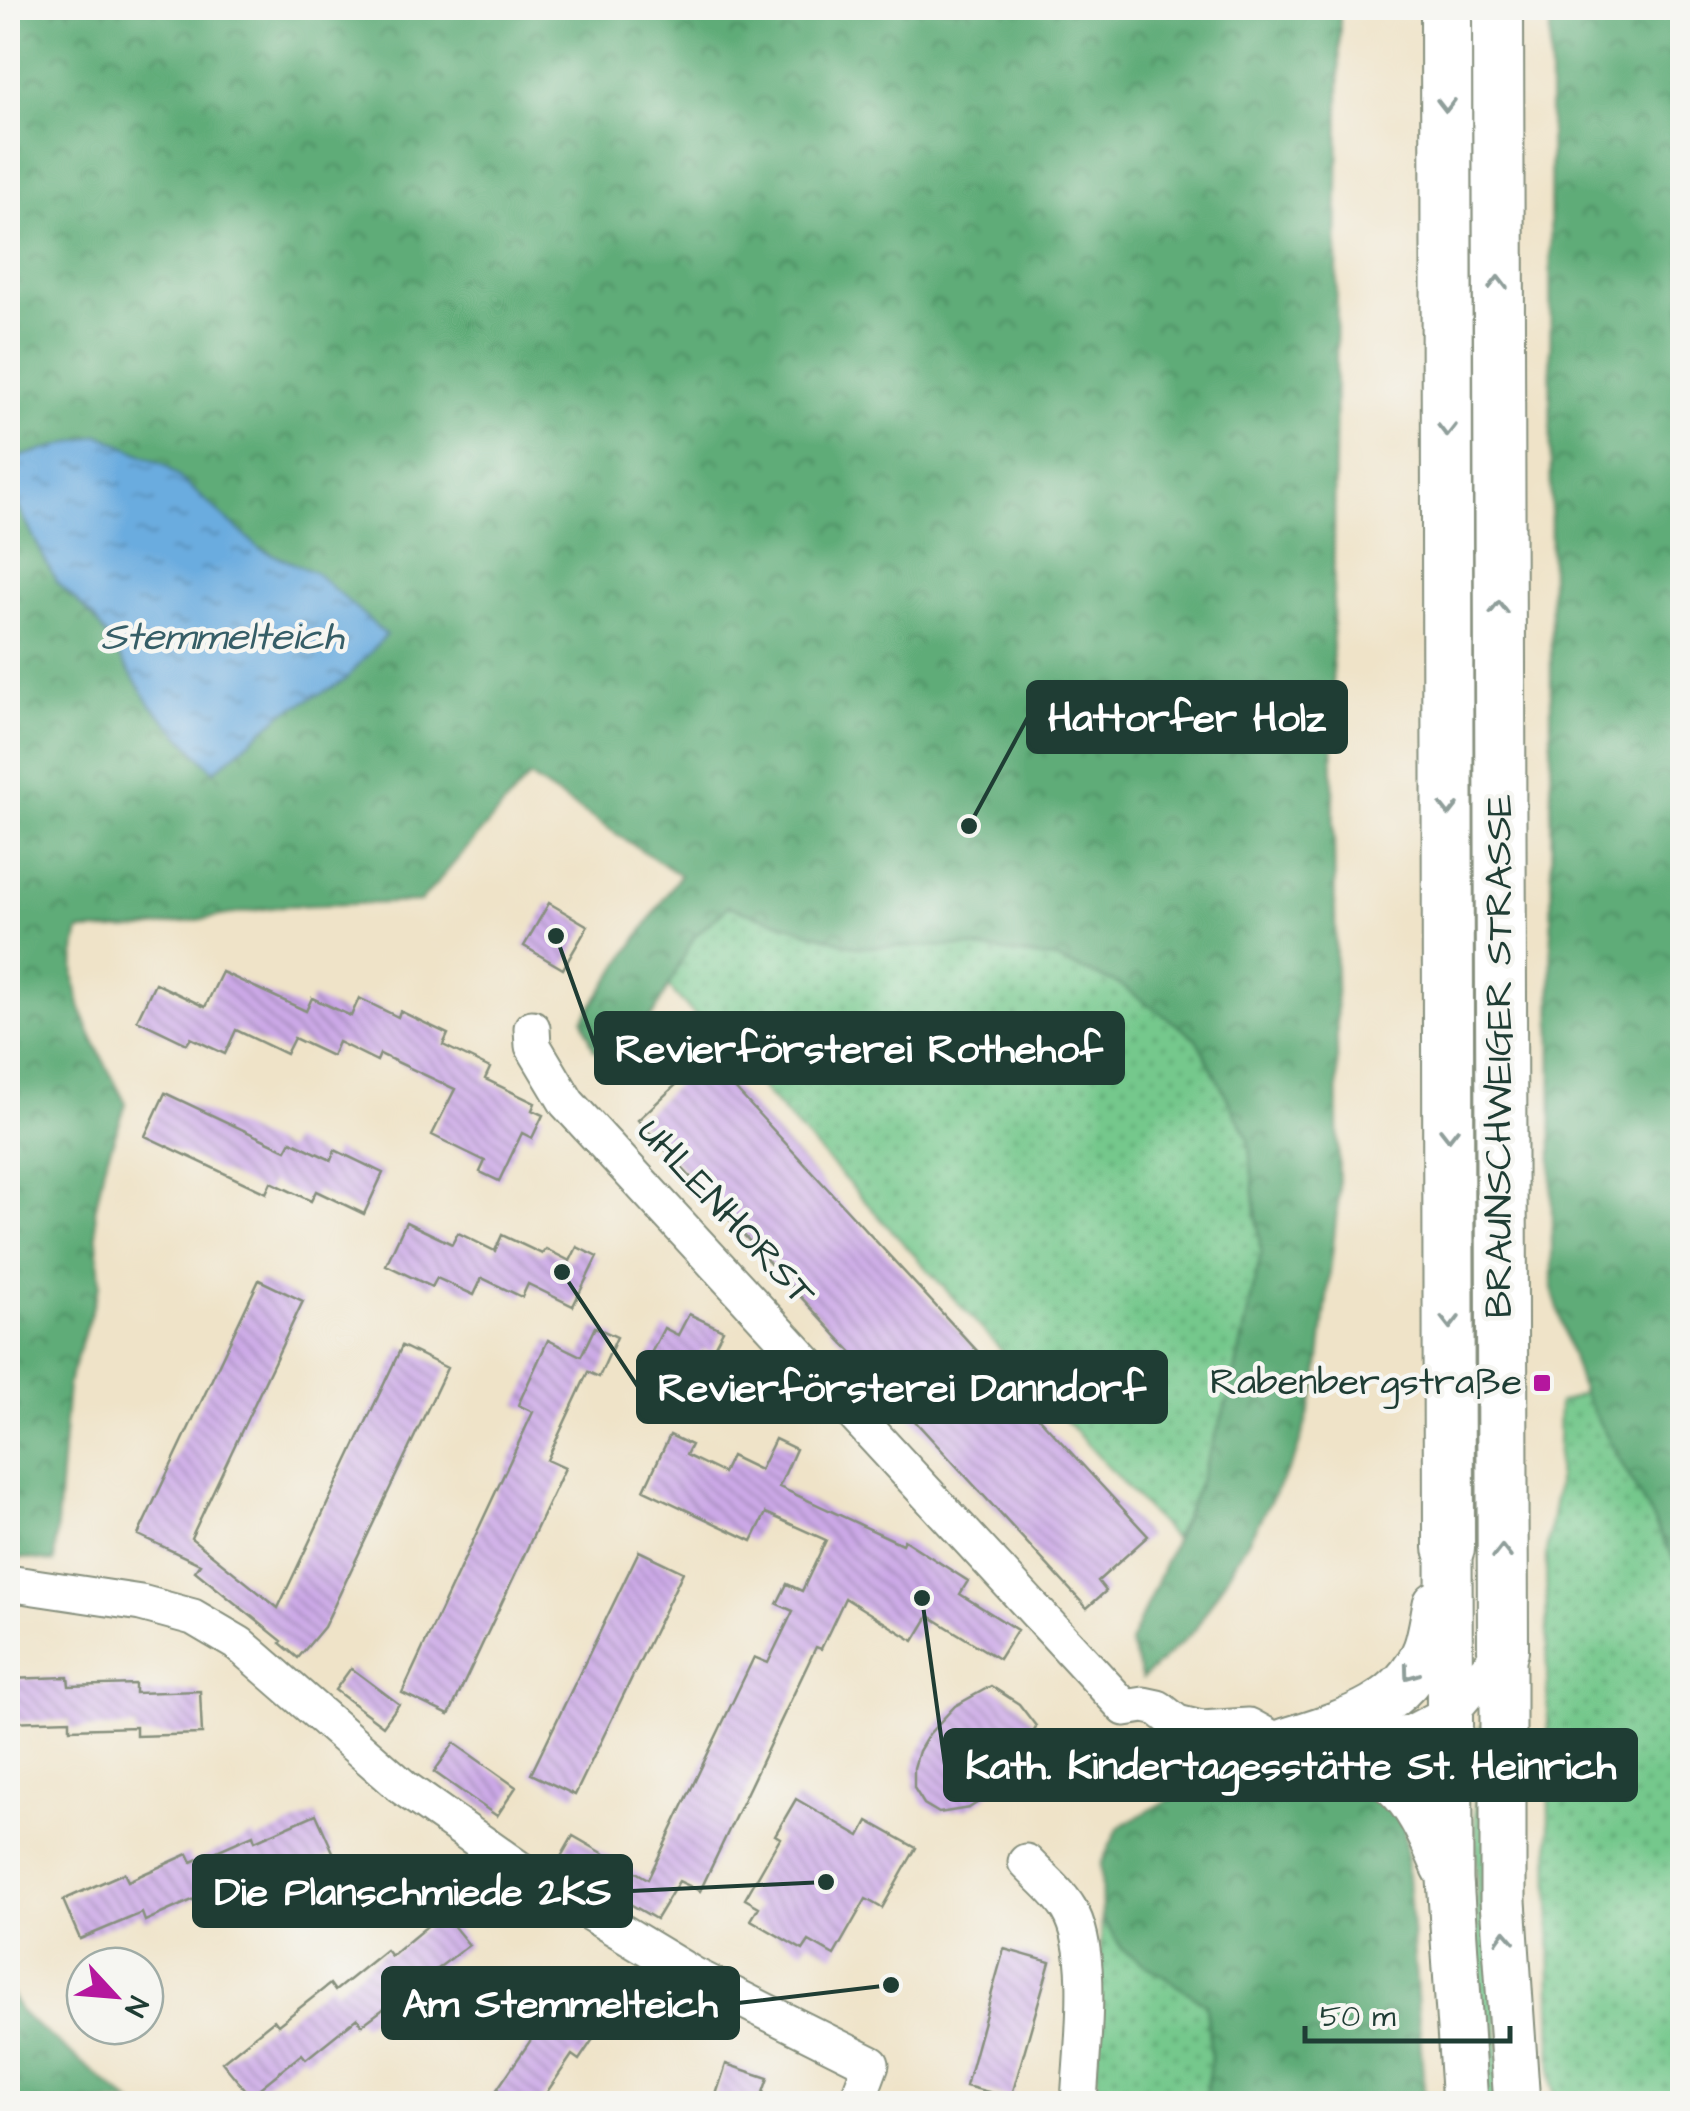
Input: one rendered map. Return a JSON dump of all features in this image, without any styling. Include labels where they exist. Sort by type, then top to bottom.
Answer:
[{"type":"highway","name":"BRAUNSCHWEIGER STRASSE","points":[[1446,8],[1449,1548]]},
{"type":"highway","name":"BRAUNSCHWEIGER STRASSE","points":[[1498,8],[1503,1650]]},
{"type":"main road","name":"BRAUNSCHWEIGER STRASSE","points":[[1449,1548],[1450,1879],[1465,2104]]},
{"type":"main road","points":[[1296,1743],[1381,1704],[1408,1680],[1426,1651],[1449,1548]]},
{"type":"main road","name":"BRAUNSCHWEIGER STRASSE","points":[[1503,1650],[1503,1901],[1517,2104]]},
{"type":"main road","points":[[1296,1743],[1358,1760],[1392,1778],[1429,1828],[1450,1879]]},
{"type":"street","name":"UHLENHORST","points":[[532,1028],[533,1046],[567,1104],[1125,1708],[1158,1708],[1177,1723],[1200,1729],[1250,1726],[1296,1743]]},
{"type":"street","points":[[8,1583],[141,1603],[193,1617],[239,1644],[288,1691],[404,1788],[529,1876],[694,1975],[871,2064],[856,2104]]},
{"type":"street","points":[[1296,1743],[1411,1733],[1451,1712],[1503,1650]]},
{"type":"street","points":[[1026,1862],[1068,1908],[1082,1940],[1078,2104]]},
{"type":"green space","points":[[8,8],[1340,8],[1332,709],[1339,1193],[1317,1385],[1296,1455],[1248,1541],[1195,1630],[1142,1679],[1130,1643],[1198,1487],[1231,1391],[1261,1254],[1248,1138],[1196,1038],[1121,985],[1056,959],[964,946],[857,947],[728,906],[694,937],[656,1010],[621,1059],[594,1050],[583,1019],[680,875],[529,777],[420,902],[282,906],[141,929],[79,931],[75,978],[79,1000],[94,1042],[126,1104],[104,1166],[95,1211],[100,1284],[68,1384],[54,1562],[8,1556],[8,473],[11,492],[56,581],[95,619],[151,705],[214,771],[283,713],[344,681],[316,573],[260,549],[165,465],[99,435],[8,460]]},
{"type":"green space","points":[[1550,8],[1682,8],[1682,1573],[1583,1393],[1552,1289]]},
{"type":"green space","points":[[728,906],[857,947],[964,946],[1056,959],[1121,985],[1196,1038],[1248,1138],[1261,1254],[1231,1391],[1198,1487],[1174,1539],[668,986],[694,937]]},
{"type":"green space","points":[[1583,1393],[1682,1573],[1682,2103],[1556,2104],[1552,2083],[1546,1553],[1557,1487],[1559,1403]]},
{"type":"green space","points":[[1493,1717],[1499,2103],[1481,2103],[1475,1731]]},
{"type":"green space","points":[[1327,1774],[1376,1793],[1404,1824],[1425,2103],[1204,2103],[1211,2059],[1206,2004],[1123,1950],[1102,1918],[1101,1864],[1119,1827],[1191,1788]]},
{"type":"green space","points":[[1102,1918],[1123,1950],[1206,2004],[1211,2059],[1204,2103],[1098,2104]]},
{"type":"green space","points":[[8,1988],[21,2013],[131,2103],[8,2103]]},
{"type":"water","name":"Stemmelteich","points":[[99,435],[165,465],[260,549],[316,573],[386,635],[344,681],[283,713],[214,771],[151,705],[95,619],[56,581],[11,492],[8,460]]},
{"type":"building","points":[[549,903],[588,926],[563,969],[524,946]]},
{"type":"building","points":[[222,972],[306,1011],[312,998],[351,1016],[359,998],[398,1017],[400,1011],[448,1034],[443,1045],[490,1068],[485,1079],[535,1103],[532,1110],[543,1115],[532,1138],[522,1133],[499,1181],[480,1172],[485,1161],[432,1135],[455,1089],[380,1054],[377,1061],[338,1042],[332,1056],[294,1038],[286,1054],[236,1030],[225,1054],[191,1038],[187,1044],[137,1020],[155,983],[205,1007]]},
{"type":"building","points":[[706,1057],[1148,1536],[1098,1581],[1106,1591],[1087,1608],[638,1120],[677,1084],[671,1077],[689,1060],[695,1067]]},
{"type":"building","points":[[165,1093],[286,1150],[291,1141],[331,1160],[335,1150],[383,1173],[364,1214],[316,1191],[311,1201],[271,1182],[266,1193],[145,1136]]},
{"type":"building","points":[[406,1222],[452,1244],[458,1233],[495,1251],[502,1235],[542,1254],[546,1249],[570,1261],[577,1247],[597,1257],[573,1306],[528,1284],[522,1297],[482,1278],[474,1295],[437,1278],[432,1287],[386,1265]]},
{"type":"building","points":[[259,1280],[303,1301],[191,1538],[278,1608],[402,1346],[447,1368],[324,1627],[298,1658],[195,1571],[200,1564],[138,1535]]},
{"type":"building","points":[[689,1314],[723,1330],[711,1353],[703,1349],[687,1382],[646,1363],[664,1328],[678,1335]]},
{"type":"building","points":[[595,1327],[617,1337],[599,1377],[588,1372],[547,1460],[565,1468],[449,1715],[402,1693],[533,1412],[518,1405],[548,1340],[581,1356]]},
{"type":"building","points":[[670,1435],[691,1445],[686,1455],[723,1473],[731,1456],[760,1470],[775,1439],[796,1449],[779,1487],[902,1544],[904,1540],[968,1581],[960,1594],[1017,1630],[999,1659],[929,1616],[914,1641],[845,1598],[821,1649],[816,1647],[700,1891],[679,1881],[656,1919],[558,1862],[573,1836],[648,1879],[754,1657],[768,1663],[793,1611],[777,1604],[787,1584],[802,1591],[826,1540],[766,1513],[752,1541],[644,1490]]},
{"type":"building","points":[[639,1551],[683,1572],[575,1795],[531,1774]]},
{"type":"building","points":[[351,1668],[399,1704],[383,1726],[335,1690]]},
{"type":"building","points":[[68,1677],[69,1686],[135,1684],[135,1693],[200,1691],[202,1734],[136,1736],[136,1727],[70,1729],[70,1720],[8,1722],[8,1679]]},
{"type":"building","points":[[991,1686],[1019,1704],[1036,1726],[1030,1743],[1010,1773],[983,1799],[969,1808],[939,1813],[924,1804],[914,1788],[919,1751],[955,1706]]},
{"type":"building","points":[[454,1743],[516,1787],[497,1816],[434,1772]]},
{"type":"building","points":[[796,1799],[860,1836],[868,1821],[916,1848],[882,1908],[866,1899],[834,1955],[809,1941],[803,1950],[751,1920],[759,1907],[745,1899],[780,1838],[775,1835]]},
{"type":"building","points":[[316,1814],[334,1854],[273,1881],[270,1875],[210,1902],[206,1894],[145,1921],[142,1913],[80,1939],[63,1900],[124,1873],[128,1881],[188,1854],[192,1862],[253,1835],[255,1841]]},
{"type":"building","points":[[443,1913],[469,1945],[362,2025],[357,2018],[306,2059],[302,2054],[250,2096],[222,2062],[274,2020],[278,2025],[330,1984],[335,1991],[386,1950],[391,1956]]},
{"type":"building","points":[[1004,1949],[1050,1962],[1011,2098],[966,2086]]},
{"type":"building","points":[[582,1981],[616,2005],[579,2060],[572,2055],[539,2104],[487,2104],[537,2031],[544,2036]]},
{"type":"building","points":[[726,2064],[768,2078],[759,2104],[713,2104]]},
{"type":"place","name":"Hattorfer Holz","points":[[969,826]]},
{"type":"place","name":"Revierförsterei Rothehof","points":[[556,936]]},
{"type":"place","name":"Revierförsterei Danndorf","points":[[562,1272]]},
{"type":"place","name":"Rabenbergstraße","points":[[1542,1383]]},
{"type":"place","name":"Kath. Kindertagesstätte St. Heinrich","points":[[922,1598]]},
{"type":"place","name":"Die Planschmiede 2KS","points":[[826,1882]]},
{"type":"place","name":"Am Stemmelteich","points":[[891,1985]]}]
